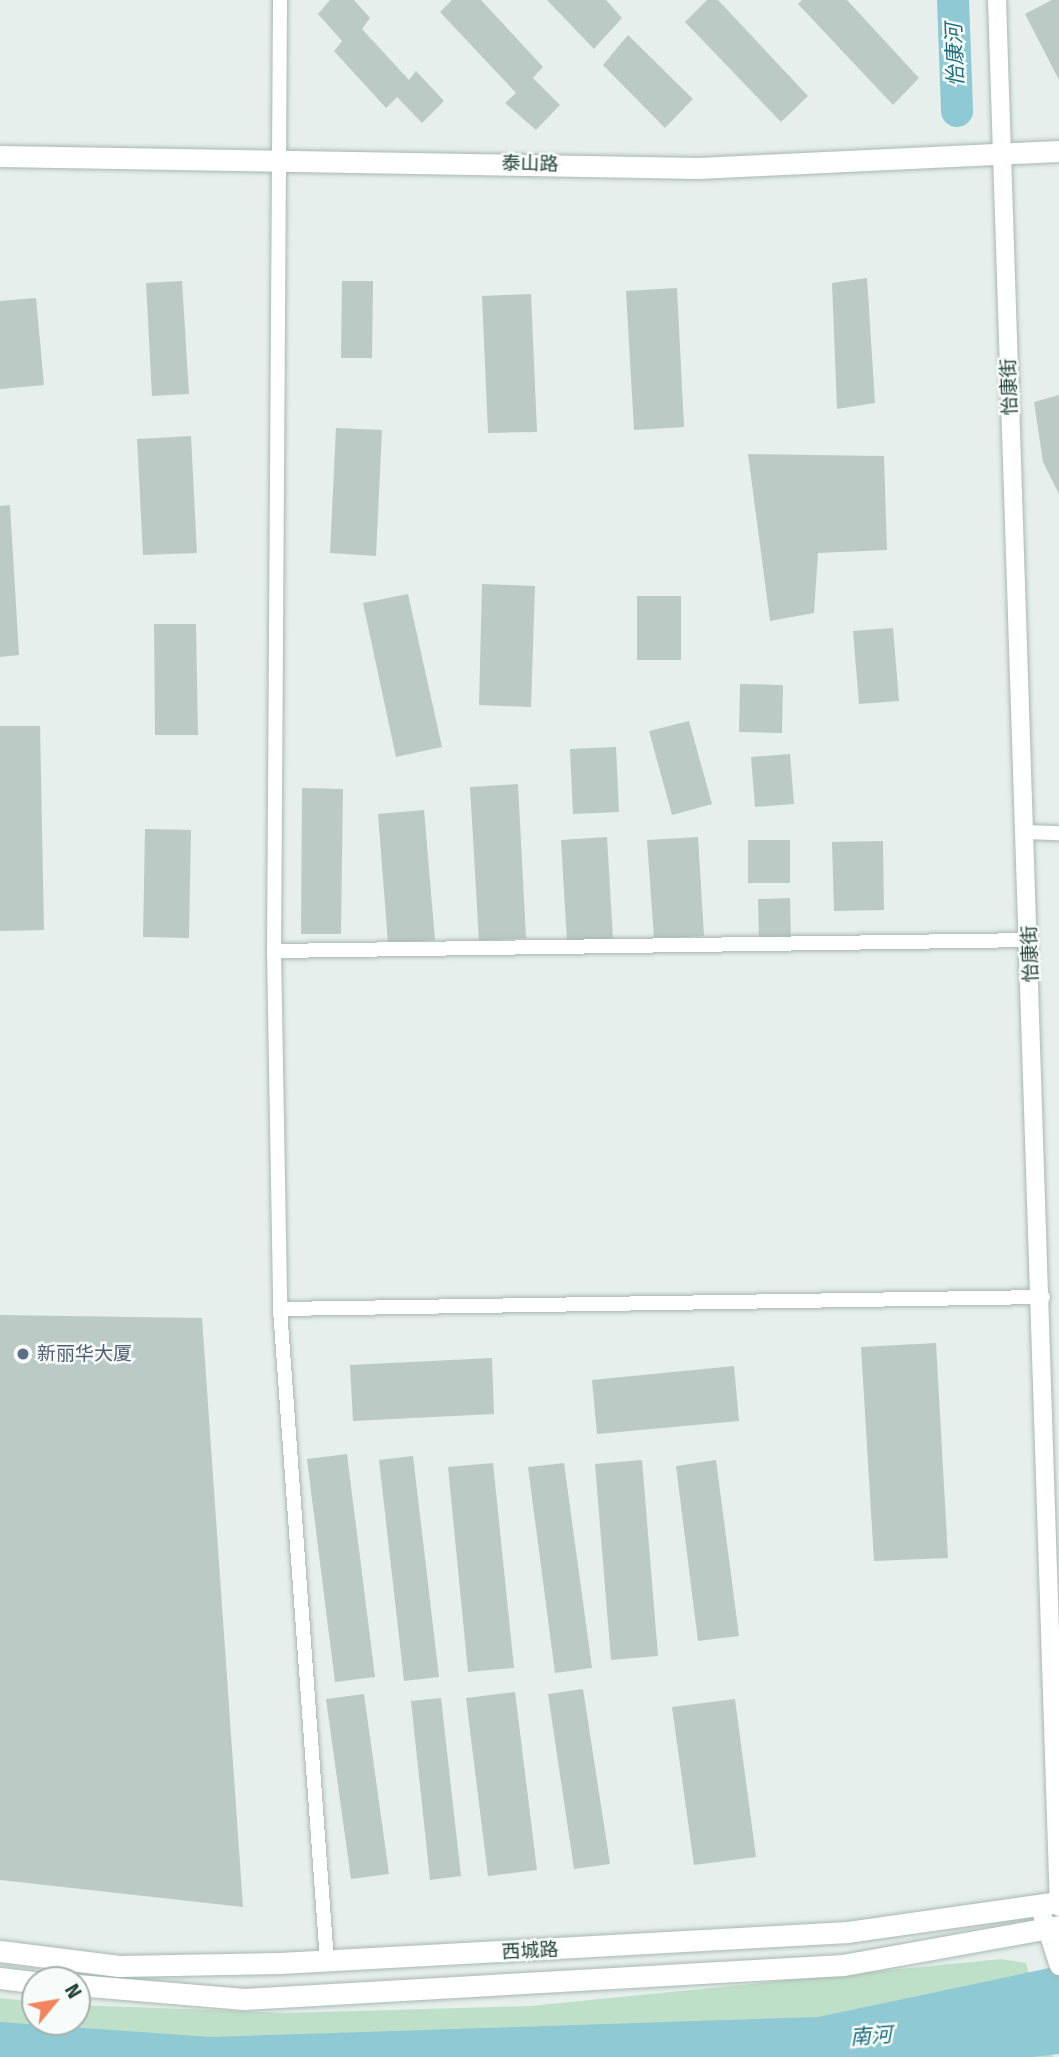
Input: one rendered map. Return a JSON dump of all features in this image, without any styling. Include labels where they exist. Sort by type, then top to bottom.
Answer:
[{"type":"main road","name":"泰山路","points":[[0,156],[698,168],[1001,150],[1059,150]]},
{"type":"main road","name":"西城路","points":[[0,1951],[119,1966],[327,1961],[848,1933],[1054,1912]]},
{"type":"main road","name":"西城路","points":[[91,1986],[244,1999],[842,1965],[1054,1912]]},
{"type":"main road","points":[[0,1978],[21,1980]]},
{"type":"street","points":[[280,0],[274,951],[280,1309],[327,1961]]},
{"type":"street","name":"怡康街","points":[[998,0],[1001,150],[1043,1297],[1057,1958]]},
{"type":"street","points":[[1026,832],[1059,833]]},
{"type":"street","points":[[274,951],[1030,940]]},
{"type":"street","points":[[280,1309],[1043,1297]]},
{"type":"green space","points":[[1001,1959],[1026,1963],[1053,2057],[0,2057],[0,1998],[21,2000],[21,2036],[91,2036],[91,2006],[288,2013],[530,2006]]},
{"type":"water","name":"南河","points":[[1059,1966],[1059,2054],[1033,2057],[0,2057],[0,2022],[21,2023],[21,2036],[91,2036],[91,2028],[211,2037],[818,2017]]},
{"type":"building","points":[[330,0],[354,0],[370,18],[362,29],[409,80],[416,71],[444,101],[422,123],[397,97],[386,108],[334,51],[342,41],[318,14]]},
{"type":"building","points":[[452,0],[481,0],[543,67],[533,78],[560,105],[536,130],[505,103],[516,93],[440,12]]},
{"type":"building","points":[[547,0],[606,0],[622,18],[594,49]]},
{"type":"building","points":[[707,0],[718,0],[808,96],[781,122],[685,22]]},
{"type":"building","points":[[802,0],[847,0],[919,78],[893,105],[798,4]]},
{"type":"building","points":[[1052,0],[1059,0],[1059,80],[1025,14]]},
{"type":"building","points":[[628,35],[693,99],[665,128],[603,65]]},
{"type":"building","points":[[867,278],[875,403],[837,409],[832,283]]},
{"type":"building","points":[[182,281],[189,394],[152,396],[146,283]]},
{"type":"building","points":[[342,281],[373,281],[372,358],[341,358]]},
{"type":"building","points":[[677,288],[684,427],[634,430],[626,291]]},
{"type":"building","points":[[531,294],[537,432],[488,433],[482,296]]},
{"type":"building","points":[[36,298],[44,385],[0,389],[0,301]]},
{"type":"building","points":[[1059,395],[1059,494],[1043,462],[1034,402]]},
{"type":"building","points":[[336,428],[382,430],[376,556],[330,553]]},
{"type":"building","points":[[191,436],[197,553],[143,555],[137,439]]},
{"type":"building","points":[[748,454],[884,456],[887,550],[818,553],[814,613],[770,621]]},
{"type":"building","points":[[10,505],[19,655],[0,657],[0,506]]},
{"type":"building","points":[[482,584],[535,586],[531,707],[479,705]]},
{"type":"building","points":[[408,594],[442,747],[396,757],[363,603]]},
{"type":"building","points":[[637,596],[681,596],[681,660],[637,660]]},
{"type":"building","points":[[154,624],[196,624],[198,735],[155,735]]},
{"type":"building","points":[[893,628],[899,701],[859,704],[853,631]]},
{"type":"building","points":[[740,684],[783,685],[782,733],[739,732]]},
{"type":"building","points":[[689,721],[712,804],[672,815],[649,731]]},
{"type":"building","points":[[0,726],[40,726],[44,930],[0,931]]},
{"type":"building","points":[[616,747],[619,812],[573,814],[570,749]]},
{"type":"building","points":[[790,754],[794,804],[755,807],[751,757]]},
{"type":"building","points":[[518,784],[526,938],[479,941],[470,787]]},
{"type":"building","points":[[302,788],[343,789],[341,934],[301,934]]},
{"type":"building","points":[[424,810],[435,940],[388,943],[378,814]]},
{"type":"building","points":[[145,829],[191,830],[189,938],[143,937]]},
{"type":"building","points":[[607,837],[613,939],[567,942],[561,840]]},
{"type":"building","points":[[698,837],[704,936],[654,939],[647,840]]},
{"type":"building","points":[[748,840],[790,840],[790,883],[748,883]]},
{"type":"building","points":[[883,841],[884,910],[834,911],[832,842]]},
{"type":"building","points":[[790,898],[791,939],[759,939],[758,899]]},
{"type":"building","points":[[0,1315],[202,1318],[243,1907],[0,1880]]},
{"type":"building","points":[[936,1343],[948,1558],[874,1561],[861,1347]]},
{"type":"building","points":[[492,1358],[494,1414],[353,1421],[350,1365]]},
{"type":"building","points":[[734,1366],[739,1421],[597,1434],[592,1380]]},
{"type":"building","points":[[347,1454],[375,1677],[335,1682],[307,1459]]},
{"type":"building","points":[[413,1456],[439,1677],[404,1681],[379,1460]]},
{"type":"building","points":[[642,1460],[658,1656],[611,1660],[595,1464]]},
{"type":"building","points":[[716,1460],[739,1636],[698,1641],[676,1466]]},
{"type":"building","points":[[493,1463],[514,1668],[468,1672],[448,1467]]},
{"type":"building","points":[[564,1463],[592,1668],[555,1673],[528,1467]]},
{"type":"building","points":[[583,1689],[610,1864],[574,1869],[548,1694]]},
{"type":"building","points":[[515,1692],[537,1870],[488,1876],[466,1698]]},
{"type":"building","points":[[364,1694],[389,1874],[351,1879],[326,1699]]},
{"type":"building","points":[[441,1698],[461,1876],[430,1880],[411,1701]]},
{"type":"building","points":[[735,1699],[756,1857],[694,1865],[672,1707]]},
{"type":"waterway","name":"怡康河","points":[[953,0],[957,111]]},
{"type":"place","name":"新丽华大厦","points":[[23,1354]]}]
